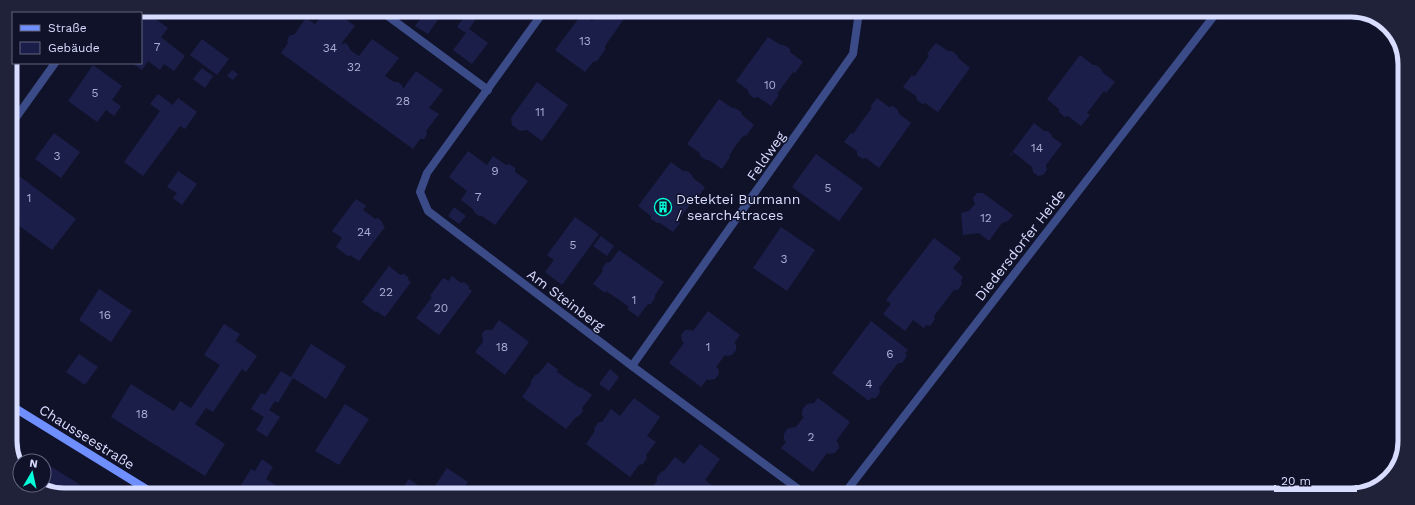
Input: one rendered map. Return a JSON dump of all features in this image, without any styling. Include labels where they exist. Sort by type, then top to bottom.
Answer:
[{"type":"main road","name":"Chausseestraße","points":[[17,409],[145,488]]},
{"type":"street","points":[[389,17],[488,90]]},
{"type":"street","name":"Am Steinberg","points":[[540,17],[427,173],[420,192],[428,212],[796,488]]},
{"type":"street","name":"Feldweg","points":[[632,366],[853,54],[858,17]]},
{"type":"street","name":"Diedersdorfer Heide","points":[[849,488],[1213,17]]},
{"type":"street","points":[[17,116],[54,64]]},
{"type":"building","points":[[142,17],[153,17],[168,28],[161,37],[185,56],[174,71],[164,64],[160,70],[148,61],[142,70],[133,64],[142,64]]},
{"type":"building","points":[[321,17],[342,17],[355,26],[341,44],[346,43],[350,50],[359,56],[372,39],[399,58],[385,76],[394,82],[398,82],[402,85],[403,89],[416,71],[443,90],[429,108],[439,114],[426,131],[427,134],[424,139],[420,139],[413,149],[281,53],[288,43],[287,40],[290,35],[294,35],[306,18],[315,24]]},
{"type":"building","points":[[422,17],[440,17],[428,34],[415,26]]},
{"type":"building","points":[[464,17],[474,17],[476,19],[469,29],[488,43],[472,64],[453,50],[466,33],[457,27]]},
{"type":"building","points":[[580,17],[586,17],[592,21],[595,17],[625,17],[605,46],[605,50],[597,61],[593,62],[585,72],[555,50]]},
{"type":"building","points":[[768,37],[790,49],[790,52],[803,62],[795,73],[793,72],[777,94],[779,95],[771,106],[758,97],[754,98],[749,94],[748,90],[736,81]]},
{"type":"building","points":[[202,39],[229,59],[217,75],[190,55]]},
{"type":"building","points":[[936,43],[948,51],[952,51],[970,68],[938,112],[925,103],[922,104],[917,100],[916,96],[903,87],[912,75],[914,77],[929,56],[927,54]]},
{"type":"building","points":[[1080,55],[1093,65],[1096,65],[1102,72],[1115,82],[1106,93],[1104,91],[1087,113],[1090,115],[1081,126],[1068,116],[1065,117],[1059,112],[1059,109],[1047,99]]},
{"type":"building","points":[[93,65],[122,86],[112,100],[121,106],[114,116],[106,110],[97,122],[68,101]]},
{"type":"building","points":[[202,68],[213,76],[205,88],[193,79]]},
{"type":"building","points":[[232,70],[238,74],[233,80],[227,76]]},
{"type":"building","points":[[537,82],[568,105],[542,141],[527,130],[520,131],[512,125],[511,118]]},
{"type":"building","points":[[158,94],[173,105],[178,98],[197,112],[185,129],[180,126],[143,176],[124,162],[160,111],[150,104]]},
{"type":"building","points":[[877,98],[889,107],[893,106],[898,110],[899,114],[911,123],[879,168],[866,158],[863,159],[857,155],[857,151],[844,142],[851,133],[853,134],[872,108],[870,107]]},
{"type":"building","points":[[719,99],[741,112],[742,115],[754,125],[746,136],[744,135],[736,145],[722,169],[700,156],[700,153],[687,144]]},
{"type":"building","points":[[1034,123],[1044,131],[1048,131],[1052,137],[1062,144],[1046,165],[1047,170],[1043,175],[1038,176],[1033,172],[1032,167],[1013,152],[1011,156],[1010,155]]},
{"type":"building","points":[[54,133],[80,152],[61,178],[35,159]]},
{"type":"building","points":[[468,151],[487,165],[493,156],[506,165],[509,164],[515,168],[515,172],[528,181],[495,225],[482,216],[479,216],[473,209],[461,200],[467,191],[449,177]]},
{"type":"building","points":[[816,154],[863,188],[839,221],[792,187]]},
{"type":"building","points":[[671,162],[683,171],[687,171],[693,178],[705,187],[699,196],[697,195],[678,221],[680,223],[673,232],[651,219],[651,216],[638,206]]},
{"type":"building","points":[[178,171],[197,184],[182,205],[173,198],[177,193],[167,187]]},
{"type":"building","points":[[17,174],[76,219],[52,250],[17,224]]},
{"type":"building","points":[[977,193],[983,193],[1013,215],[1008,221],[1002,223],[989,241],[979,233],[963,235],[961,213],[969,211],[975,204],[973,198]]},
{"type":"building","points":[[356,199],[366,206],[363,210],[375,219],[378,218],[385,227],[359,261],[350,255],[349,257],[336,247],[342,238],[332,231]]},
{"type":"building","points":[[454,207],[466,216],[459,224],[448,216]]},
{"type":"building","points":[[575,217],[599,234],[562,285],[545,272],[554,260],[547,255]]},
{"type":"building","points":[[781,227],[815,250],[787,291],[753,268]]},
{"type":"building","points":[[601,236],[614,246],[607,256],[593,246]]},
{"type":"building","points":[[934,238],[961,258],[953,268],[963,277],[961,280],[962,284],[958,290],[954,290],[934,316],[935,319],[930,326],[926,325],[924,328],[913,320],[905,331],[883,314],[891,304],[886,300]]},
{"type":"building","points":[[619,250],[664,282],[651,304],[648,304],[638,317],[627,309],[629,307],[593,284],[603,271],[602,268],[606,263],[610,262]]},
{"type":"building","points":[[389,266],[400,275],[404,274],[411,282],[385,317],[376,311],[375,312],[362,302]]},
{"type":"building","points":[[452,276],[461,283],[464,282],[472,291],[439,335],[416,318],[432,297],[430,296],[443,278],[449,281]]},
{"type":"building","points":[[99,289],[132,311],[111,342],[79,320]]},
{"type":"building","points":[[708,311],[740,335],[734,343],[736,344],[736,350],[732,355],[725,355],[716,367],[718,368],[719,374],[715,379],[707,379],[701,387],[669,363],[684,343],[681,335],[685,330],[693,331]]},
{"type":"building","points":[[499,320],[529,342],[505,375],[475,352],[483,342],[482,334],[485,330],[492,330]]},
{"type":"building","points":[[871,321],[908,350],[905,353],[907,356],[902,363],[898,363],[879,388],[880,392],[876,398],[871,398],[869,401],[832,373]]},
{"type":"building","points":[[224,324],[240,334],[233,345],[236,341],[257,356],[246,372],[242,369],[213,412],[206,408],[195,424],[225,444],[205,476],[111,417],[131,384],[174,411],[180,401],[191,408],[220,365],[204,355]]},
{"type":"building","points":[[311,344],[346,366],[326,399],[293,378],[278,403],[275,401],[269,410],[280,417],[267,437],[256,430],[264,417],[251,409],[261,393],[265,395],[281,371],[291,377]]},
{"type":"building","points":[[79,354],[98,367],[85,385],[66,372]]},
{"type":"building","points":[[548,362],[558,370],[557,372],[592,395],[582,408],[583,411],[566,429],[522,397],[535,375],[538,374]]},
{"type":"building","points":[[610,369],[619,377],[609,391],[599,384]]},
{"type":"building","points":[[634,398],[660,417],[647,436],[656,442],[646,455],[647,458],[643,464],[639,465],[630,477],[586,444],[595,431],[594,428],[599,422],[602,422],[611,409],[620,416]]},
{"type":"building","points":[[818,398],[850,422],[836,441],[838,442],[839,448],[835,453],[827,453],[813,472],[781,448],[786,442],[784,440],[784,434],[787,429],[795,428],[804,417],[802,416],[802,410],[806,405],[811,403],[813,404]]},
{"type":"building","points":[[345,404],[369,419],[339,465],[315,451]]},
{"type":"building","points":[[700,444],[720,459],[705,480],[714,487],[713,488],[652,488],[657,481],[657,477],[675,457],[684,464]]},
{"type":"building","points":[[262,459],[273,467],[266,479],[277,488],[239,488],[251,469],[255,471]]},
{"type":"building","points":[[52,467],[86,488],[64,488],[52,486]]},
{"type":"building","points":[[447,468],[468,482],[464,488],[433,488]]},
{"type":"building","points":[[409,479],[422,488],[403,488]]},
{"type":"place","name":"Detektei Burmann / search4traces","points":[[663,207]]}]
